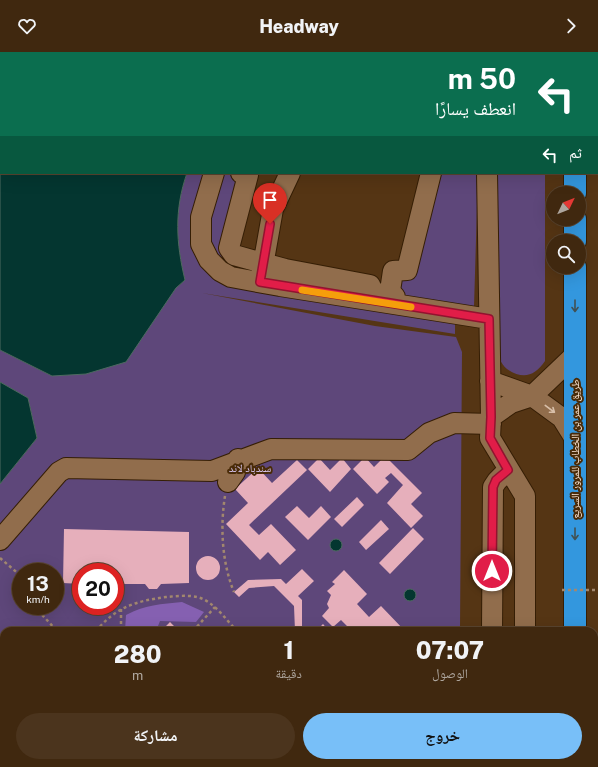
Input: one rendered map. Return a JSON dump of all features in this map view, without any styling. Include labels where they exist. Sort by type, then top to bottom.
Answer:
[{"type":"highway","points":[[575,174],[575,186]]},
{"type":"highway","name":"طريق عمر بن الخطاب للمرور السريع","points":[[575,274],[576,627]]},
{"type":"street","points":[[214,174],[201,217],[201,244],[209,260],[220,271],[231,277],[489,319]]},
{"type":"street","points":[[244,174],[248,175],[229,248],[234,255],[285,269],[370,285],[373,292],[395,297],[390,291],[393,271],[407,270],[431,174]]},
{"type":"street","points":[[260,282],[273,209],[290,174]]},
{"type":"street","points":[[487,174],[491,420],[490,438],[525,496],[525,627]]},
{"type":"street","points":[[0,540],[59,472],[66,468],[212,471],[238,459],[271,448],[408,450],[429,433],[454,422],[491,420],[511,404],[532,396],[575,355]]},
{"type":"street","points":[[490,381],[532,396],[562,418],[575,440]]},
{"type":"street","points":[[228,482],[235,472],[238,459]]},
{"type":"street","points":[[492,627],[493,487],[496,480],[508,470]]},
{"type":"path","points":[[228,482],[223,511],[224,542],[226,573],[234,592]]},
{"type":"path","points":[[0,558],[12,568]]},
{"type":"path","points":[[562,590],[598,590]]},
{"type":"path","points":[[124,608],[135,602],[174,596],[198,597],[215,607],[233,627]]},
{"type":"path","points":[[198,627],[215,607]]},
{"type":"path","points":[[42,615],[53,627]]},
{"type":"path","points":[[101,627],[114,615]]},
{"type":"path","points":[[121,615],[121,627]]},
{"type":"green space","name":"سندباد لاند","points":[[187,174],[207,174],[203,264],[455,324],[455,334],[202,293],[375,326],[456,337],[462,352],[460,627],[0,627],[0,484],[37,438],[28,398],[0,382],[0,350],[52,376],[176,288],[185,280],[178,240],[178,213]]},
{"type":"green space","points":[[221,174],[241,174],[229,248],[250,267],[244,273],[216,259],[206,232]]},
{"type":"green space","points":[[431,174],[478,174],[474,307],[401,299],[393,271],[407,270]]},
{"type":"green space","points":[[496,174],[545,174],[545,361],[533,373],[528,375],[518,374],[505,367],[494,347]]},
{"type":"shaded area","points":[[182,602],[204,612],[196,622],[160,621],[158,627],[125,627],[126,615],[146,607]]},
{"type":"water","points":[[0,174],[187,174],[178,213],[178,240],[185,280],[176,288],[126,362],[86,374],[52,376],[0,350]]},
{"type":"water","points":[[0,382],[28,398],[37,438],[0,484]]},
{"type":"water","points":[[338,539],[341,540],[341,550],[334,551],[331,550],[330,543],[331,540]]},
{"type":"water","points":[[412,589],[415,590],[415,600],[408,601],[405,600],[404,593],[405,590]]},
{"type":"building","points":[[385,456],[422,493],[411,504],[423,516],[411,528],[387,503],[403,485],[391,473],[385,478],[389,482],[377,494],[353,469],[365,457],[374,467]]},
{"type":"building","points":[[319,458],[330,470],[342,458],[351,469],[330,492],[308,469]]},
{"type":"building","points":[[297,460],[307,470],[249,525],[259,535],[271,524],[296,550],[280,565],[268,552],[260,560],[226,524],[248,503],[235,489],[258,468],[272,483]]},
{"type":"building","points":[[357,497],[364,505],[342,527],[334,519]]},
{"type":"building","points":[[297,506],[309,518],[321,506],[331,517],[308,540],[285,517]]},
{"type":"building","points":[[381,520],[389,529],[366,550],[359,542]]},
{"type":"building","points":[[413,528],[424,539],[390,574],[379,563]]},
{"type":"building","points":[[64,529],[189,532],[189,583],[161,584],[157,589],[149,589],[145,584],[124,584],[124,563],[72,563],[72,584],[64,583]]},
{"type":"building","points":[[208,556],[217,559],[220,568],[217,577],[208,580],[199,577],[196,568],[199,559]]},
{"type":"building","points":[[302,569],[314,581],[298,596],[302,600],[302,627],[295,627],[294,606],[274,586],[249,588],[239,597],[234,592],[248,580],[281,579],[286,584]]},
{"type":"building","points":[[344,570],[367,594],[357,604],[369,617],[381,606],[401,627],[348,627],[341,620],[333,627],[322,616],[329,608],[327,604],[331,595],[327,591],[335,584],[332,582]]},
{"type":"building","points":[[170,622],[175,627],[165,627]]},
{"type":"slow traffic","points":[[302,290],[411,307]]},
{"type":"route","points":[[270,224],[260,282],[489,319],[490,438],[508,470],[496,480],[493,487],[492,571]]}]
